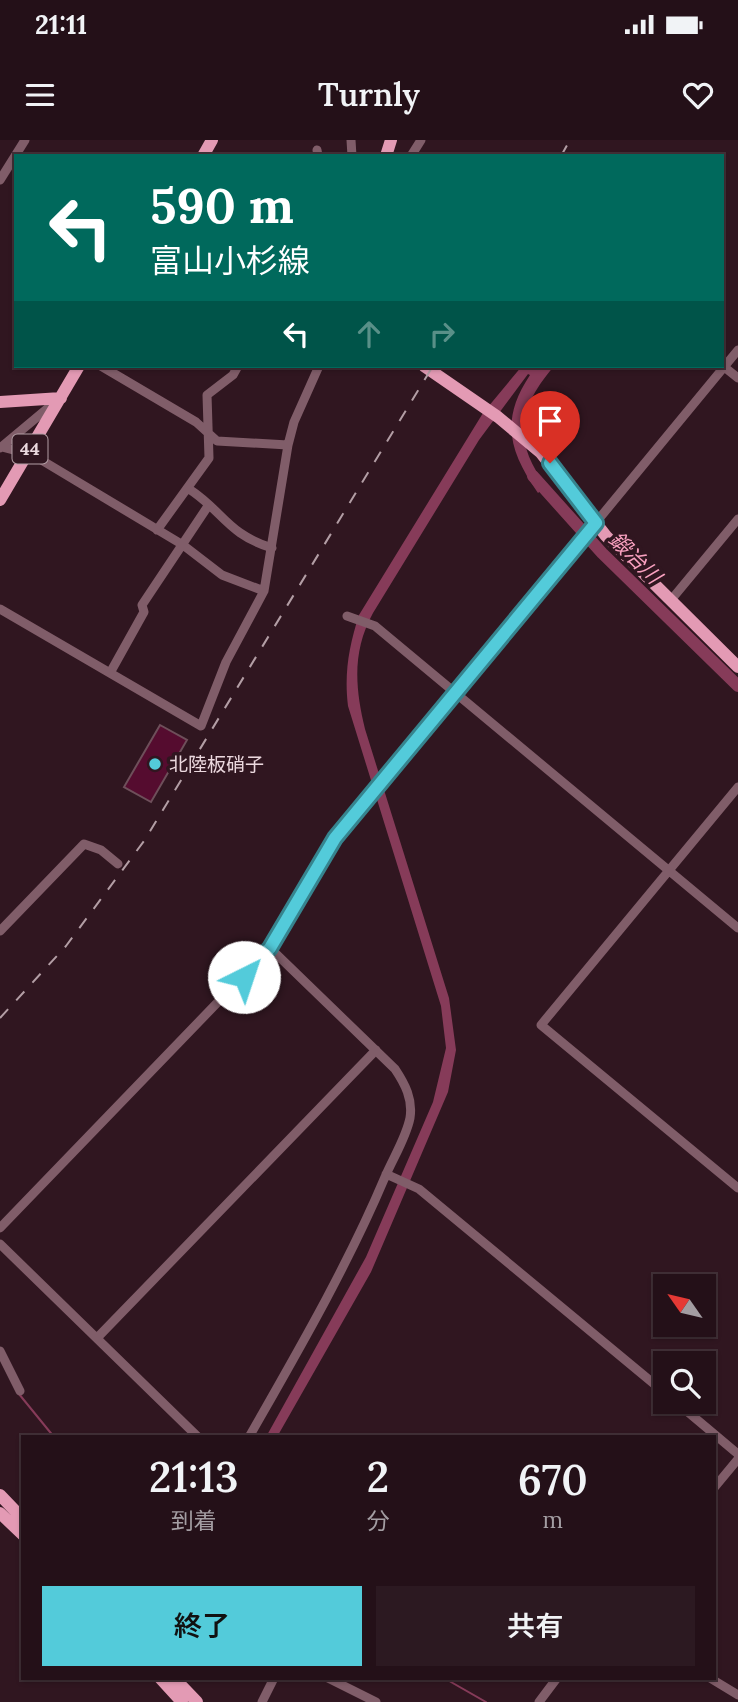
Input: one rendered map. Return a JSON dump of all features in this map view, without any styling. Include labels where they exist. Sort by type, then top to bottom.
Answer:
[{"type":"main road","name":"44","points":[[0,500],[78,368]]},
{"type":"main road","points":[[427,368],[498,417],[550,463],[593,526],[738,667]]},
{"type":"main road","points":[[0,402],[61,398]]},
{"type":"main road","points":[[2,1500],[21,1517]]},
{"type":"main road","points":[[2,1500],[21,1532]]},
{"type":"main road","points":[[163,1680],[197,1702]]},
{"type":"street","points":[[0,180],[14,158]]},
{"type":"street","points":[[738,350],[724,366],[738,378]]},
{"type":"street","points":[[104,368],[196,422],[207,435],[217,441],[288,445]]},
{"type":"street","points":[[157,530],[209,458],[208,396],[233,375],[237,368]]},
{"type":"street","points":[[0,609],[201,726],[226,662],[264,591],[288,445],[294,422],[317,368]]},
{"type":"street","points":[[0,1228],[270,948],[335,838],[722,368]]},
{"type":"street","points":[[1,448],[61,398]]},
{"type":"street","points":[[26,400],[32,404],[33,420]]},
{"type":"street","points":[[1,448],[17,452],[157,530],[183,545],[222,575],[264,591]]},
{"type":"street","points":[[189,489],[235,530],[252,542],[272,548]]},
{"type":"street","points":[[110,673],[144,612],[142,605],[208,506]]},
{"type":"street","points":[[671,600],[738,519]]},
{"type":"street","points":[[351,617],[371,624],[738,928]]},
{"type":"street","points":[[738,787],[541,1025],[738,1188]]},
{"type":"street","points":[[0,931],[84,844],[101,850],[118,864]]},
{"type":"street","points":[[251,1435],[360,1237],[410,1119],[406,1085],[376,1050],[270,948]]},
{"type":"street","points":[[97,1338],[376,1050]]},
{"type":"street","points":[[386,1174],[412,1186],[653,1383]]},
{"type":"street","points":[[0,1244],[196,1435]]},
{"type":"street","points":[[0,1351],[20,1391]]},
{"type":"street","points":[[690,1414],[715,1435]]},
{"type":"street","points":[[716,1436],[738,1454]]},
{"type":"street","points":[[716,1486],[738,1459]]},
{"type":"street","points":[[262,1702],[273,1680]]},
{"type":"street","points":[[332,1680],[376,1702]]},
{"type":"street","points":[[539,1702],[556,1680]]},
{"type":"street","points":[[713,1680],[738,1695]]},
{"type":"shaded area","points":[[520,368],[552,368],[533,396],[524,424],[528,453],[546,486],[538,493],[520,463],[512,435],[515,407],[530,375],[528,374],[479,440],[373,613],[361,641],[357,670],[365,729],[449,998],[456,1050],[448,1092],[371,1272],[278,1435],[267,1435],[366,1257],[433,1102],[446,1048],[441,1006],[348,706],[347,671],[359,615],[483,413]]},
{"type":"building","name":"北陸板硝子","points":[[160,725],[187,740],[151,802],[124,787]]},
{"type":"waterway","name":"鍛冶川","points":[[533,476],[602,553],[738,686]]},
{"type":"waterway","points":[[19,1394],[52,1435]]},
{"type":"waterway","points":[[448,1680],[486,1702]]},
{"type":"railway","points":[[562,154],[570,140]]},
{"type":"railway","points":[[0,1018],[66,946],[144,841],[432,368]]},
{"type":"place","name":"北陸板硝子","points":[[155,764]]},
{"type":"route","points":[[244,977],[270,948],[335,838],[596,523],[550,463]]}]
